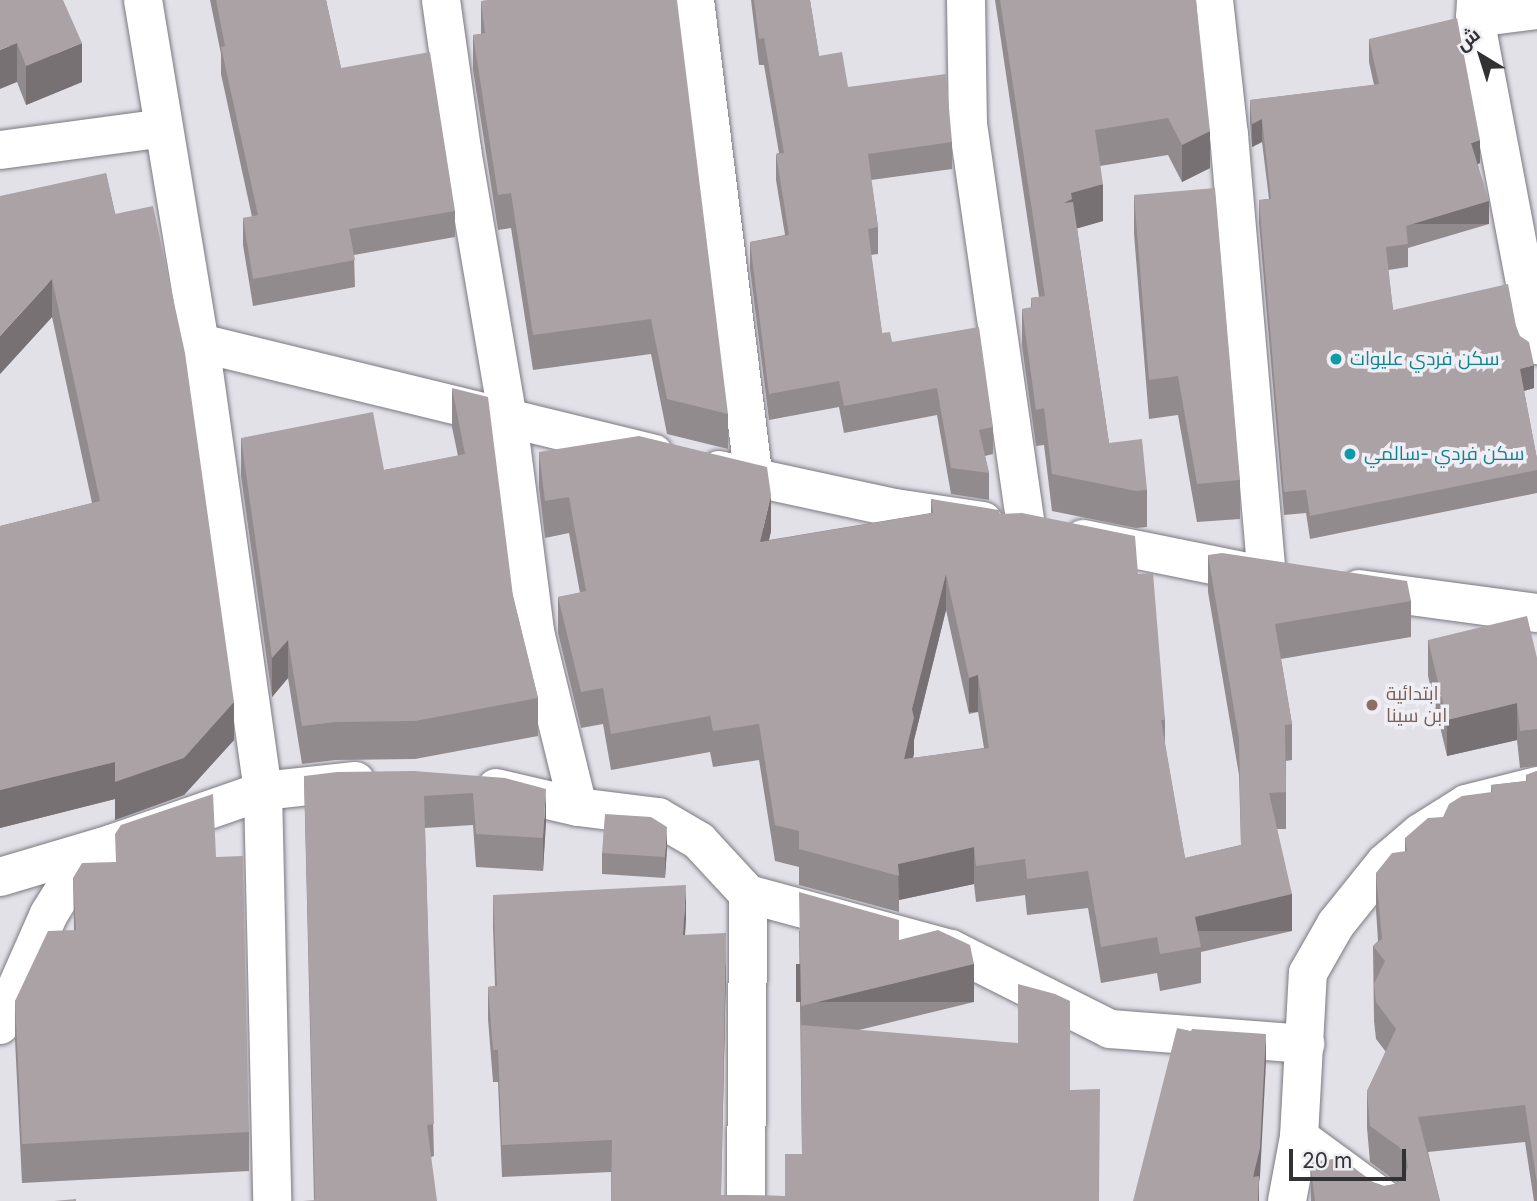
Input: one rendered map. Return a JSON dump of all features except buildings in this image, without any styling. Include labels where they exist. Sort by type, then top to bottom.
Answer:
[{"type":"street","points":[[143,0],[200,343],[263,791],[272,1201]]},
{"type":"street","points":[[441,0],[462,150],[508,420],[535,632],[578,807]]},
{"type":"street","points":[[695,0],[754,478]]},
{"type":"street","points":[[966,0],[968,124],[1026,528]]},
{"type":"street","points":[[1214,0],[1229,135],[1267,576]]},
{"type":"street","points":[[1537,10],[1476,9],[1537,345]]},
{"type":"street","points":[[0,150],[164,128]]},
{"type":"street","points":[[200,343],[508,420],[895,508],[1026,528],[1267,576],[1537,613]]},
{"type":"street","points":[[0,877],[111,844],[263,791],[335,782],[388,781]]},
{"type":"street","points":[[456,784],[509,789],[578,807],[659,817],[699,841],[748,894],[951,949],[1110,1029],[1305,1044]]},
{"type":"street","points":[[1287,1201],[1299,1137],[1308,973],[1336,924],[1385,863],[1420,833],[1466,804],[1537,786]]},
{"type":"street","points":[[0,1025],[55,903],[75,872],[111,844]]},
{"type":"street","points":[[747,1201],[748,894]]},
{"type":"street","points":[[1299,1137],[1386,1201]]},
{"type":"place","name":"سكن فردي عليوات","points":[[1336,359]]},
{"type":"place","name":"سكن فردي -سالمي","points":[[1350,454]]},
{"type":"place","name":"ابتدائية ابن سينا","points":[[1372,705]]}]
